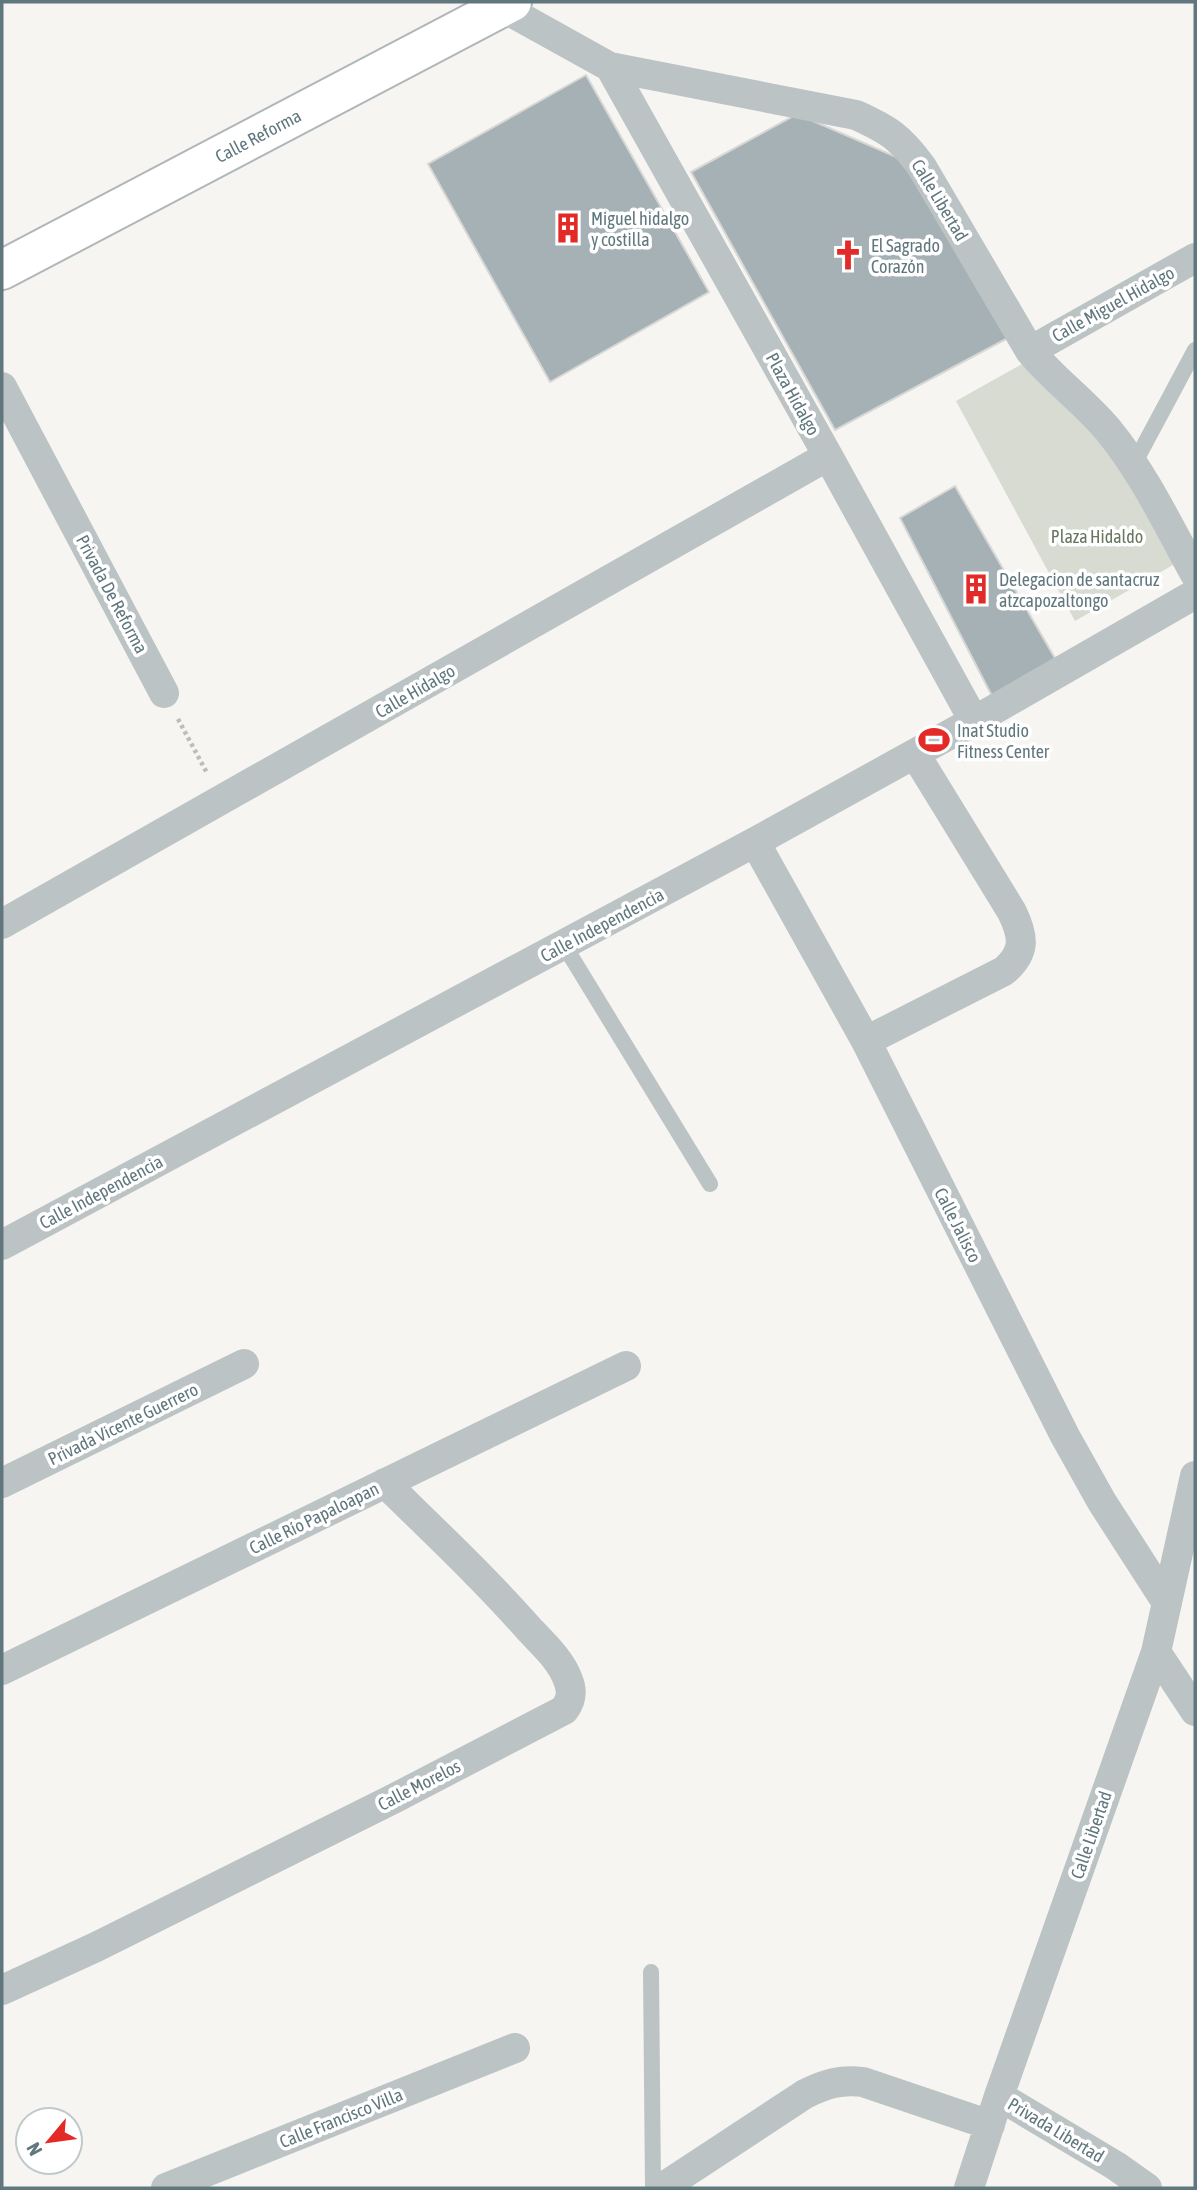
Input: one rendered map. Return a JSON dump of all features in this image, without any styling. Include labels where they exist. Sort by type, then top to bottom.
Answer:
[{"type":"street","name":"Calle Libertad","points":[[507,4],[610,67],[856,116],[886,128],[906,145],[922,167],[1030,351],[1107,429],[1135,464],[1195,574]]},
{"type":"street","name":"Calle Reforma","points":[[2,271],[507,4]]},
{"type":"street","name":"Plaza Hidalgo","points":[[610,67],[974,721]]},
{"type":"street","name":"Calle Miguel Hidalgo","points":[[1030,351],[1195,258]]},
{"type":"street","name":"Privada De Reforma","points":[[2,387],[164,693]]},
{"type":"street","name":"Calle Hidalgo","points":[[2,924],[828,456]]},
{"type":"street","name":"Calle Independencia","points":[[2,1245],[755,842],[974,721],[1195,594]]},
{"type":"street","points":[[866,1041],[1004,971],[1015,962],[1021,950],[1018,924],[1012,912],[915,754]]},
{"type":"street","name":"Calle Jalisco","points":[[755,842],[866,1041],[1065,1436],[1102,1502],[1167,1603]]},
{"type":"street","name":"Privada Vicente Guerrero","points":[[2,1483],[244,1364]]},
{"type":"street","name":"Calle Río Papaloapan","points":[[2,1670],[626,1366]]},
{"type":"street","name":"Calle Libertad","points":[[969,2188],[1156,1651],[1195,1476]]},
{"type":"street","name":"Calle Morelos","points":[[2,1990],[96,1947],[564,1710],[570,1702],[571,1694],[568,1680],[558,1661],[498,1594],[385,1483]]},
{"type":"street","points":[[1156,1651],[1195,1711]]},
{"type":"street","name":"Calle Francisco Villa","points":[[166,2188],[515,2048]]},
{"type":"street","points":[[662,2188],[805,2094],[827,2083],[848,2080],[863,2082],[990,2125]]},
{"type":"street","name":"Privada Libertad","points":[[999,2096],[1116,2166],[1147,2188]]},
{"type":"lane","points":[[1135,464],[1195,350]]},
{"type":"lane","points":[[564,945],[710,1184]]},
{"type":"lane","points":[[651,1972],[653,2188]]},
{"type":"path","points":[[164,693],[222,801]]},
{"type":"green space","name":"Plaza Hidaldo","points":[[1031,359],[1115,445],[1180,561],[1075,621],[956,401]]},
{"type":"building","name":"Miguel hidalgo y costilla","points":[[586,75],[709,292],[550,382],[428,164]]},
{"type":"building","name":"El Sagrado Corazón","points":[[797,114],[901,159],[1008,338],[835,430],[691,172]]},
{"type":"building","name":"Delegacion de santacruz atzcapozaltongo","points":[[955,486],[1056,660],[992,696],[900,518]]},
{"type":"place","name":"Miguel hidalgo y costilla","points":[[568,228]]},
{"type":"place","name":"El Sagrado Corazón","points":[[848,255]]},
{"type":"place","name":"Delegacion de santacruz atzcapozaltongo","points":[[976,589]]},
{"type":"place","name":"Inat Studio Fitness Center","points":[[934,740]]}]
